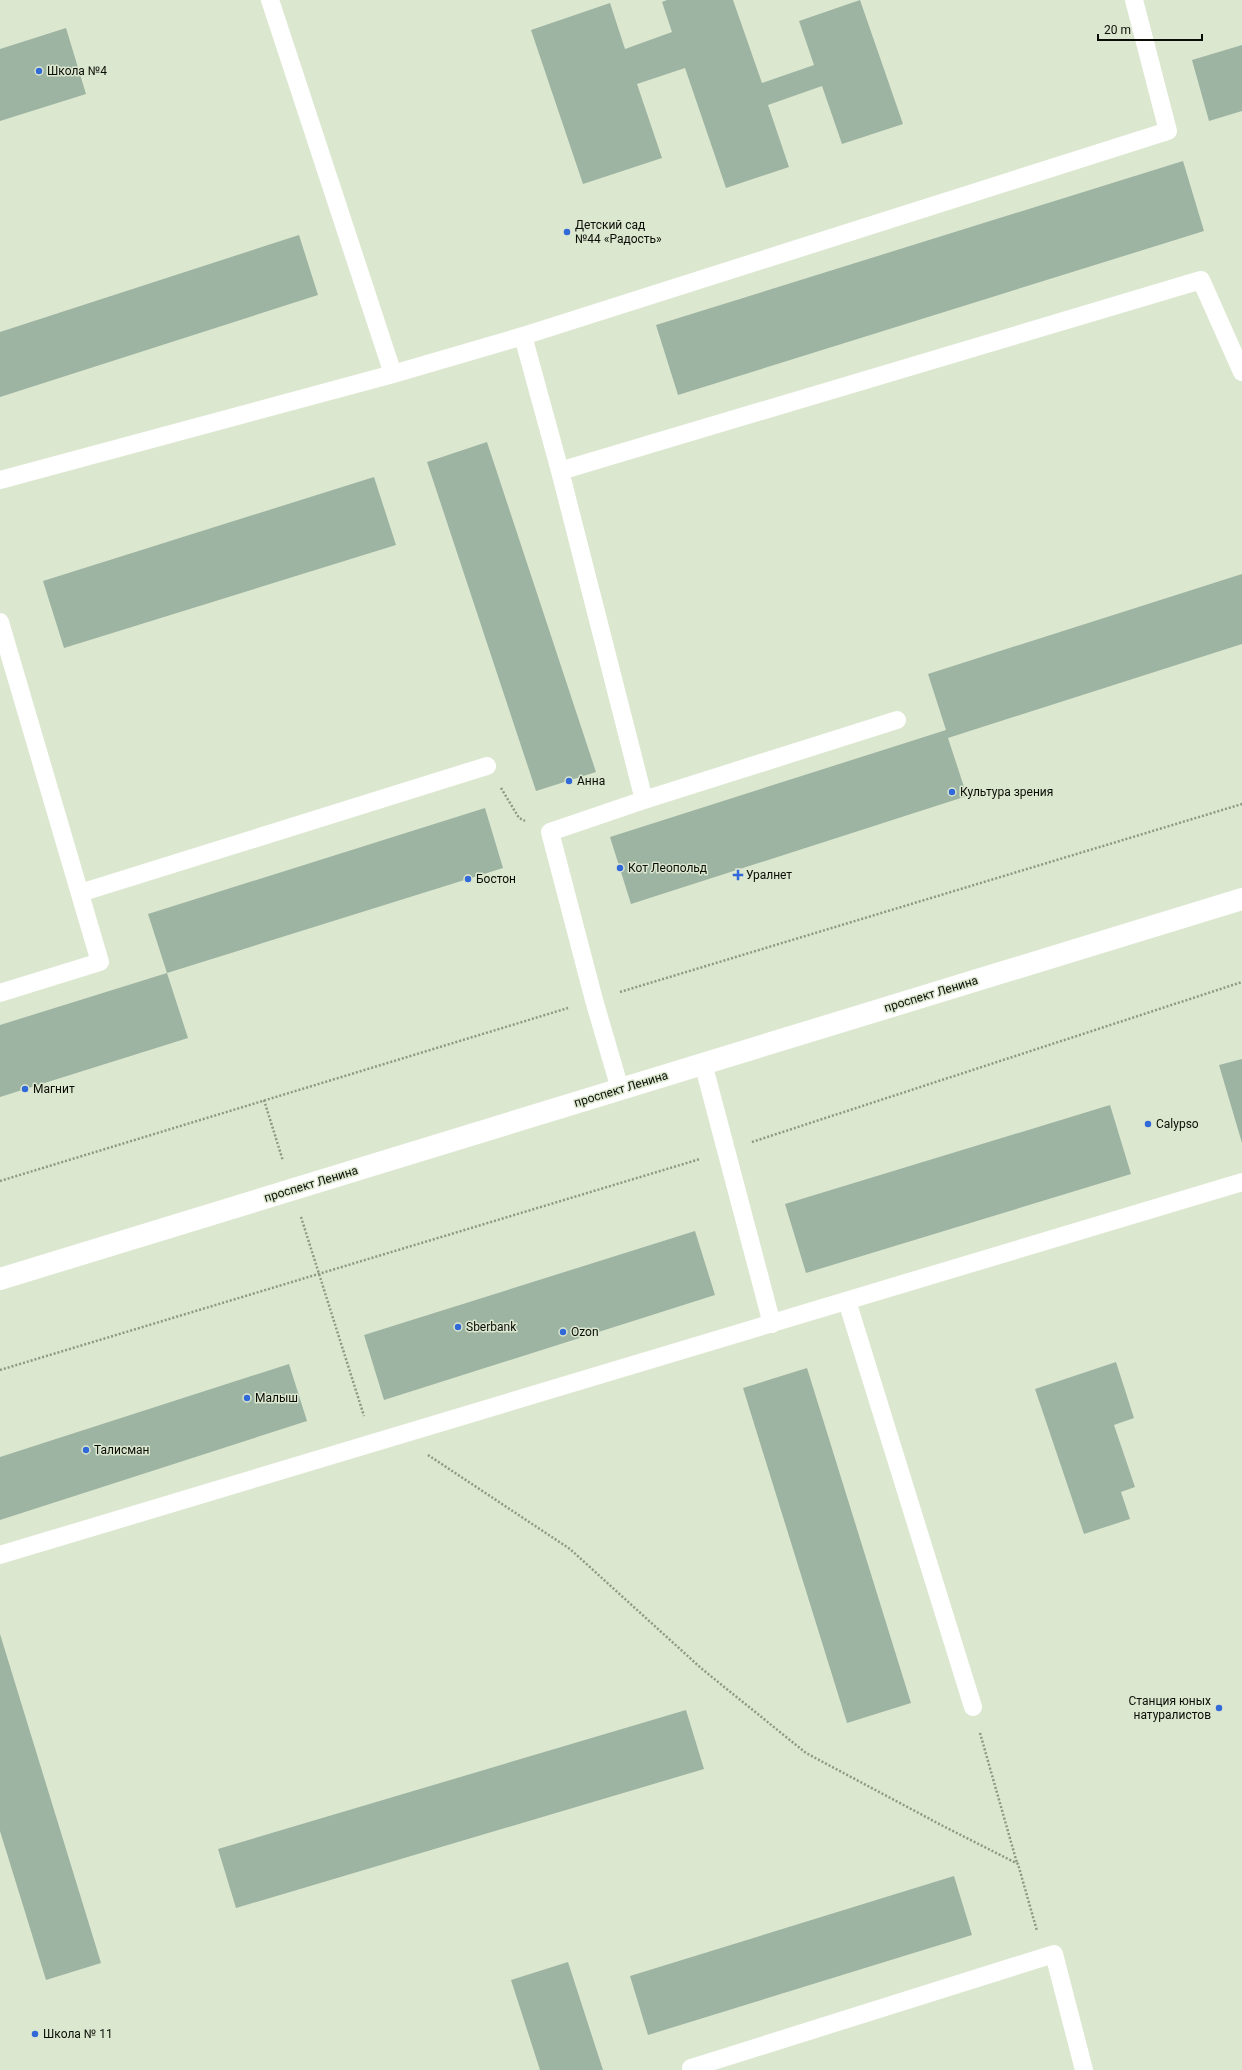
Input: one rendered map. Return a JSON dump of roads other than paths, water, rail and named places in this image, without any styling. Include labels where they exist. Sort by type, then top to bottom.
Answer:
[{"type":"street","name":"проспект Ленина","points":[[0,1279],[1242,899]]},
{"type":"lane","points":[[270,0],[393,374]]},
{"type":"lane","points":[[0,480],[393,374],[523,336],[1168,132],[1134,0]]},
{"type":"lane","points":[[560,471],[1201,280],[1242,372]]},
{"type":"lane","points":[[523,336],[560,471],[644,800]]},
{"type":"lane","points":[[0,622],[100,962],[0,992]]},
{"type":"lane","points":[[620,1089],[594,1000],[550,832],[644,800],[897,720]]},
{"type":"lane","points":[[80,894],[487,766]]},
{"type":"lane","points":[[703,1063],[772,1324]]},
{"type":"lane","points":[[0,1555],[1242,1182]]},
{"type":"lane","points":[[847,1301],[973,1707]]},
{"type":"lane","points":[[692,2070],[691,2068],[1054,1954],[1084,2070]]},
{"type":"place","name":"Школа №4","points":[[39,71]]},
{"type":"place","name":"Детский сад №44 «Радость»","points":[[567,232]]},
{"type":"place","name":"Анна","points":[[569,781]]},
{"type":"place","name":"Культура зрения","points":[[952,792]]},
{"type":"place","name":"Кот Леопольд","points":[[620,868]]},
{"type":"place","name":"Уралнет","points":[[738,875]]},
{"type":"place","name":"Бостон","points":[[468,879]]},
{"type":"place","name":"Магнит","points":[[25,1089]]},
{"type":"place","name":"Calypso","points":[[1148,1124]]},
{"type":"place","name":"Sberbank","points":[[458,1327]]},
{"type":"place","name":"Ozon","points":[[563,1332]]},
{"type":"place","name":"Малыш","points":[[247,1398]]},
{"type":"place","name":"Талисман","points":[[86,1450]]},
{"type":"place","name":"Станция юных натуралистов","points":[[1219,1708]]},
{"type":"place","name":"Школа № 11","points":[[35,2034]]}]
